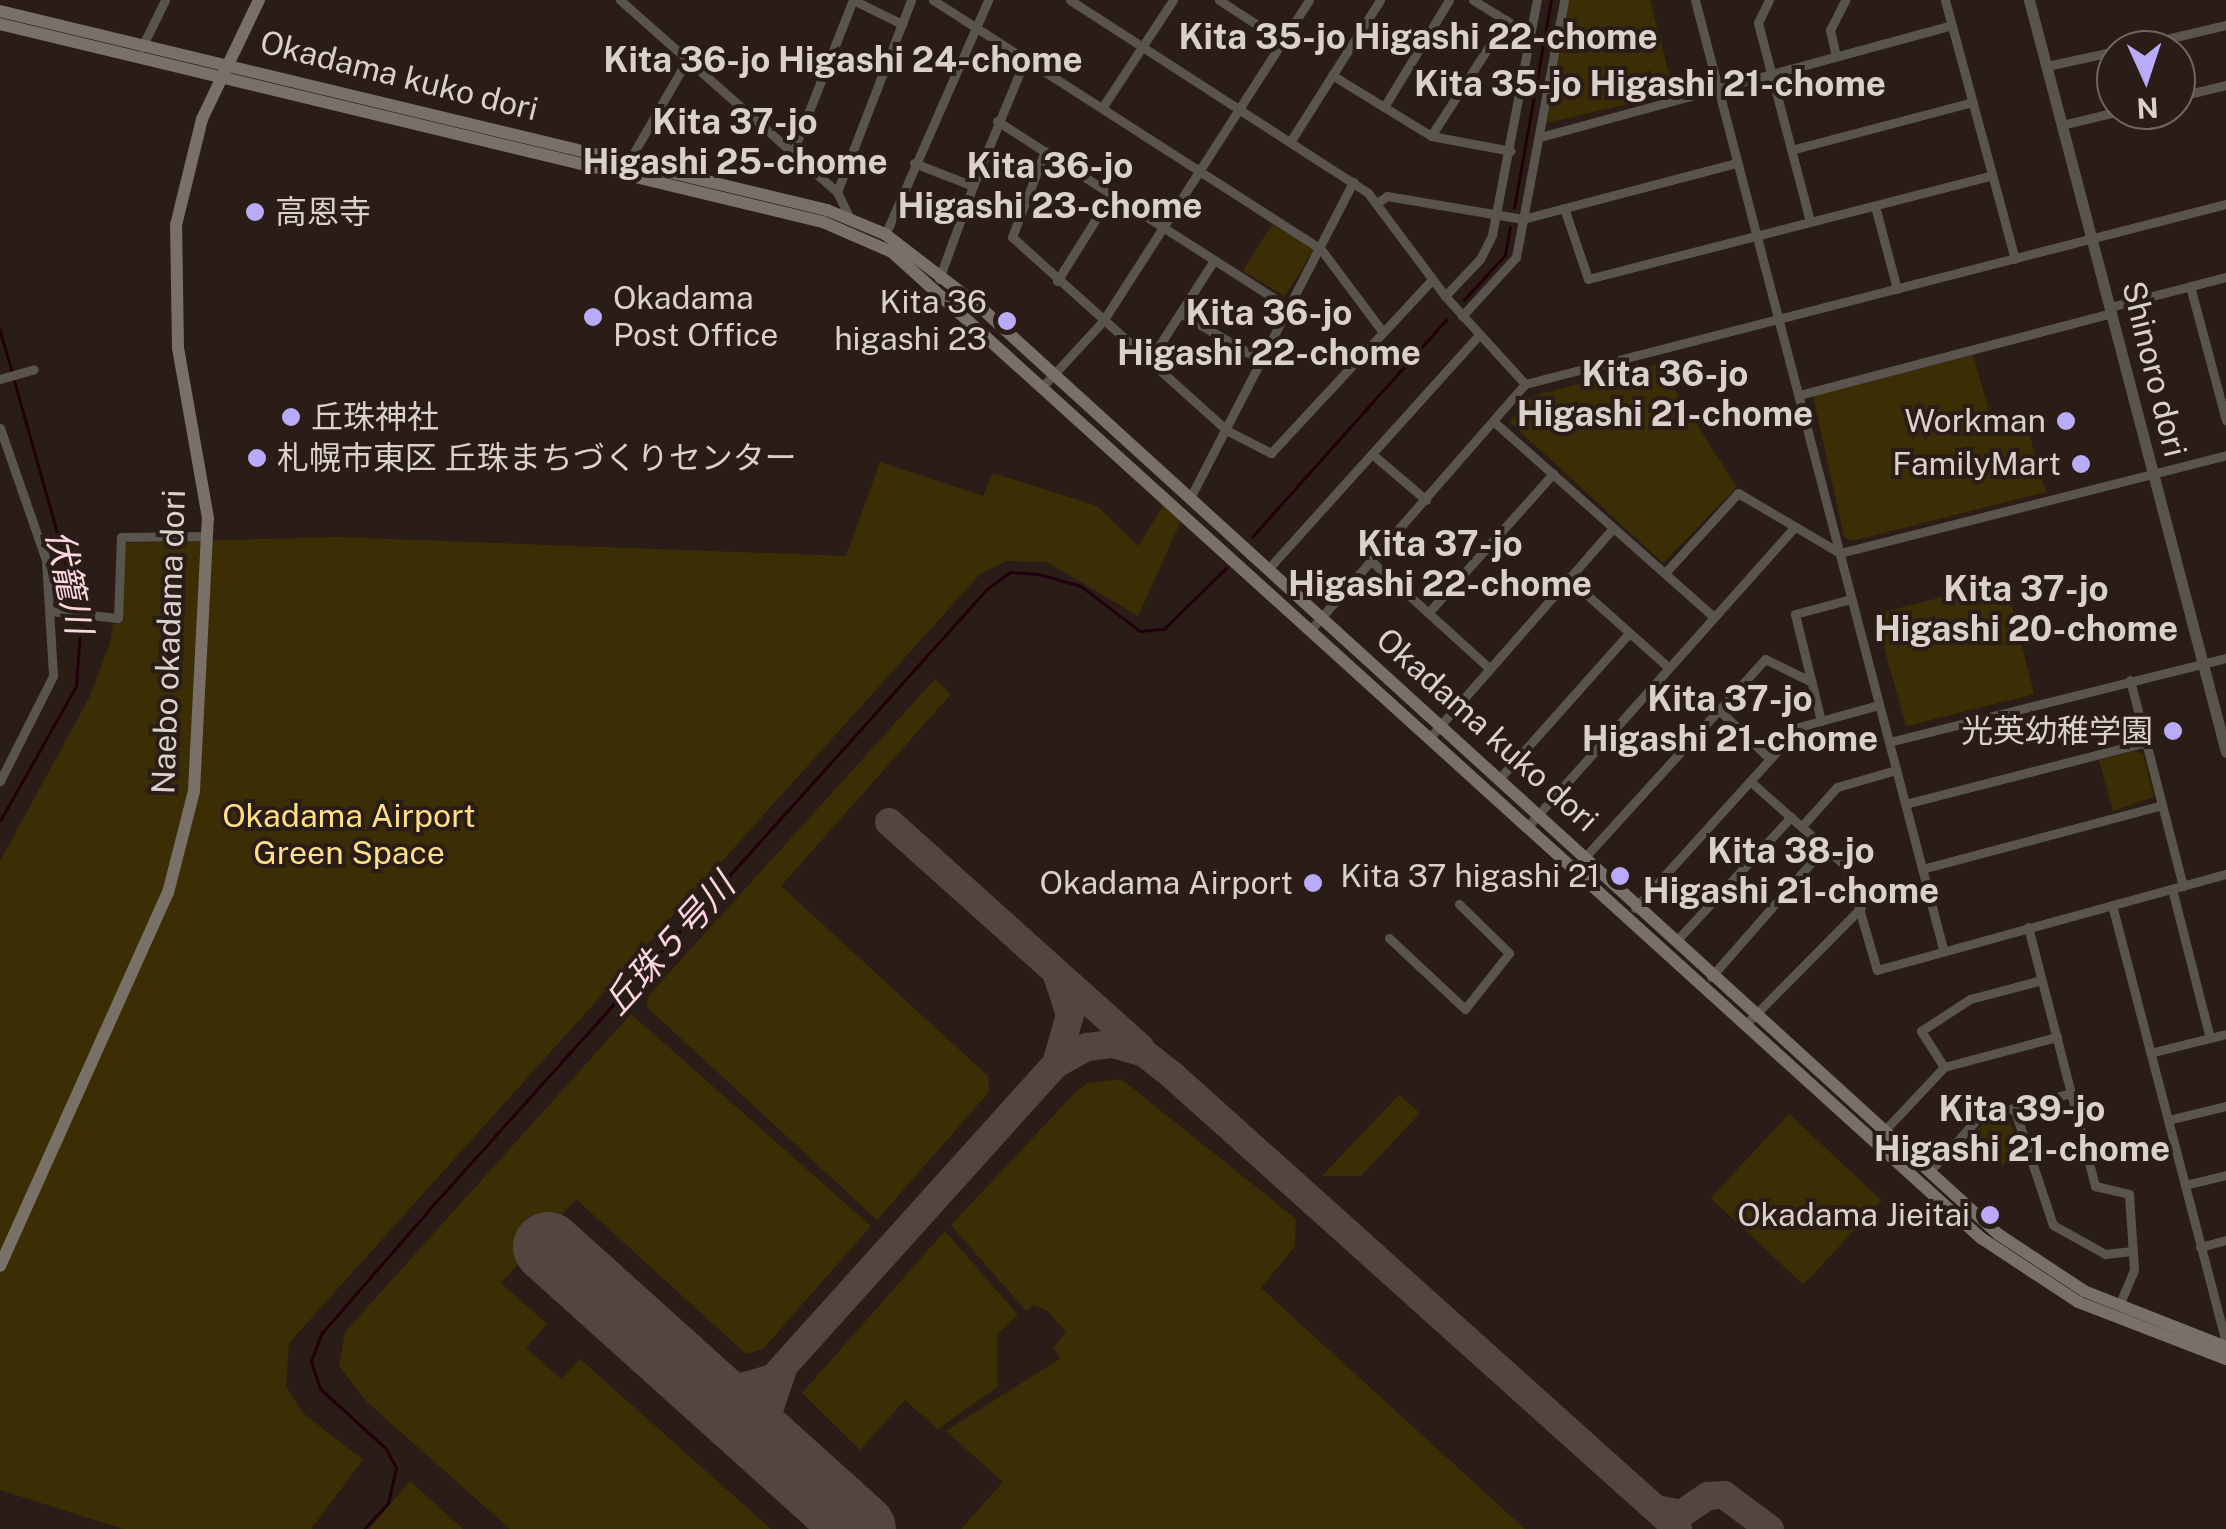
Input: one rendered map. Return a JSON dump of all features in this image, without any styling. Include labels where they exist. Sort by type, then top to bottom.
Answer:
[{"type":"main road","name":"Naebo okadama dori","points":[[0,1266],[178,862],[194,791],[208,536],[204,474],[178,348],[174,254],[190,154],[219,78],[259,0]]},
{"type":"main road","name":"Okadama kuko dori","points":[[0,10],[629,161],[852,226],[884,241],[938,281],[1049,379],[1534,819],[1752,1019],[1981,1238],[2038,1280],[2225,1351]]},
{"type":"main road","name":"Okadama kuko dori","points":[[0,24],[852,226]]},
{"type":"main road","name":"Okadama kuko dori","points":[[1049,379],[1269,568],[1317,622]]},
{"type":"main road","name":"Okadama kuko dori","points":[[1436,730],[1498,779],[1534,819],[1586,857],[1634,910],[1677,940],[1709,979]]},
{"type":"main road","name":"Okadama kuko dori","points":[[1752,1019],[2038,1264],[2119,1306],[2225,1351]]},
{"type":"street","points":[[138,58],[166,0]]},
{"type":"street","points":[[620,0],[837,192],[852,226]]},
{"type":"street","points":[[792,154],[853,0],[902,24]]},
{"type":"street","points":[[837,192],[911,0]]},
{"type":"street","points":[[933,0],[1320,248],[1382,331]]},
{"type":"street","points":[[884,241],[972,26],[988,0]]},
{"type":"street","points":[[1070,0],[1353,182],[1376,202],[1444,296],[1526,384]]},
{"type":"street","points":[[1102,108],[1174,0]]},
{"type":"street","points":[[1218,0],[1282,41]]},
{"type":"street","points":[[1049,379],[1103,321],[1308,0]]},
{"type":"street","points":[[1290,142],[1380,0]]},
{"type":"street","points":[[1384,107],[1449,0]]},
{"type":"street","points":[[1473,0],[1531,36]]},
{"type":"street","points":[[1444,296],[1480,259],[1497,213],[1537,0]]},
{"type":"street","points":[[1462,316],[1516,257],[1564,0]]},
{"type":"street","points":[[1695,0],[1943,950]]},
{"type":"street","points":[[1770,0],[1758,23],[1810,221]]},
{"type":"street","points":[[1836,56],[1830,30],[1845,0]]},
{"type":"street","points":[[1945,0],[2014,258]]},
{"type":"street","name":"Shinoro dori","points":[[2031,0],[2226,752]]},
{"type":"street","points":[[1431,136],[1506,20]]},
{"type":"street","points":[[1540,137],[1952,25]]},
{"type":"street","points":[[2196,32],[2226,25]]},
{"type":"street","points":[[2046,66],[2096,55]]},
{"type":"street","points":[[938,281],[1024,59]]},
{"type":"street","points":[[629,161],[687,60]]},
{"type":"street","points":[[1332,75],[1431,136],[1511,151]]},
{"type":"street","points":[[2196,92],[2226,85]]},
{"type":"street","points":[[1791,150],[1973,102]]},
{"type":"street","points":[[2062,125],[2096,117]]},
{"type":"street","points":[[998,121],[1289,308]]},
{"type":"street","points":[[1045,151],[1012,237],[1226,430],[1270,452],[1432,280]]},
{"type":"street","points":[[1376,202],[1387,196],[1524,218],[1737,162]]},
{"type":"street","points":[[914,163],[973,186]]},
{"type":"street","points":[[1564,208],[1588,279],[1992,175]]},
{"type":"street","points":[[1190,498],[1353,182]]},
{"type":"street","points":[[1057,281],[1111,195]]},
{"type":"street","points":[[1317,622],[1526,384],[2226,204]]},
{"type":"street","points":[[1874,206],[1897,289]]},
{"type":"street","points":[[1148,363],[1214,260]]},
{"type":"street","points":[[1799,395],[2226,277]]},
{"type":"street","points":[[2190,286],[2226,420]]},
{"type":"street","points":[[1180,313],[1262,361]]},
{"type":"street","points":[[1269,568],[1479,335]]},
{"type":"street","points":[[0,379],[34,369]]},
{"type":"street","points":[[1494,421],[1713,616]]},
{"type":"street","points":[[0,428],[46,560],[53,676],[0,781]]},
{"type":"street","points":[[1372,454],[1426,500]]},
{"type":"street","points":[[1664,573],[1738,493],[1840,554],[2226,455]]},
{"type":"street","points":[[1429,612],[1553,474]]},
{"type":"street","points":[[1436,730],[1613,528]]},
{"type":"street","points":[[1534,819],[1794,528]]},
{"type":"street","points":[[50,611],[118,618],[121,537],[208,536]]},
{"type":"street","points":[[1370,560],[1488,667]]},
{"type":"street","points":[[1567,578],[1668,667]]},
{"type":"street","points":[[1821,720],[1796,614],[1852,599]]},
{"type":"street","points":[[1498,779],[1629,633]]},
{"type":"street","points":[[1889,742],[2226,658]]},
{"type":"street","points":[[1586,857],[1765,659],[1812,682]]},
{"type":"street","points":[[2130,680],[2183,886]]},
{"type":"street","points":[[1634,910],[1799,726],[1879,705]]},
{"type":"street","points":[[1718,709],[1770,759]]},
{"type":"street","points":[[1905,804],[2146,742]]},
{"type":"street","points":[[1802,826],[1837,788],[1896,770]]},
{"type":"street","points":[[1750,781],[1847,867],[1877,970],[2226,874]]},
{"type":"street","points":[[1922,869],[2162,805]]},
{"type":"street","points":[[1677,940],[1791,817]]},
{"type":"street","points":[[1709,979],[1825,848]]},
{"type":"street","points":[[2172,889],[2210,1038]]},
{"type":"street","points":[[1389,938],[1465,1009],[1509,954],[1458,904]]},
{"type":"street","points":[[2112,905],[2225,1351]]},
{"type":"street","points":[[1752,1019],[1860,908]]},
{"type":"street","points":[[2028,927],[2095,1186],[2128,1194],[2134,1270],[2119,1306]]},
{"type":"street","points":[[1944,1067],[1921,1031],[1970,998],[2042,980]]},
{"type":"street","points":[[2150,1053],[2226,1034]]},
{"type":"street","points":[[1884,1131],[1944,1067],[2057,1037]]},
{"type":"street","points":[[1929,1172],[1979,1117],[2071,1093]]},
{"type":"street","points":[[2168,1120],[2226,1106]]},
{"type":"street","points":[[2014,1108],[2053,1224],[2106,1254],[2132,1252]]},
{"type":"street","points":[[2185,1185],[2226,1175]]},
{"type":"street","points":[[2200,1247],[2226,1240]]},
{"type":"green space","points":[[1569,0],[1650,0],[1674,93],[1547,123]]},
{"type":"green space","points":[[1272,224],[1314,250],[1284,297],[1243,271]]},
{"type":"green space","points":[[1973,355],[1992,421],[2023,413],[2046,492],[1852,541],[1844,537],[1813,396]]},
{"type":"green space","points":[[1658,364],[1737,487],[1663,563],[1510,422],[1532,396]]},
{"type":"green space","name":"Okadama Airport Green Space","points":[[880,462],[983,496],[993,473],[1097,506],[1138,546],[1163,506],[1181,521],[1138,616],[1047,562],[1007,561],[980,574],[289,1343],[286,1386],[303,1413],[363,1460],[311,1529],[123,1529],[0,1490],[0,861],[90,696],[110,643],[126,543],[337,537],[846,556]]},
{"type":"green space","points":[[1990,585],[1992,591],[2007,587],[2034,694],[1906,726],[1875,614]]},
{"type":"green space","points":[[935,679],[951,694],[781,886],[988,1076],[989,1092],[877,1220],[646,1006],[649,995]]},
{"type":"green space","points":[[2135,751],[2143,754],[2154,797],[2113,811],[2099,760]]},
{"type":"green space","points":[[631,1014],[871,1226],[763,1349],[746,1354],[576,1199],[501,1283],[547,1324],[526,1348],[561,1379],[580,1359],[771,1529],[510,1529],[367,1402],[339,1366],[345,1332]]},
{"type":"green space","points":[[1121,1079],[1296,1219],[1295,1246],[1261,1288],[1525,1529],[961,1529],[1003,1482],[946,1431],[1061,1358],[1053,1348],[1066,1332],[1048,1311],[1034,1305],[1026,1311],[951,1225],[1075,1093],[1088,1083]]},
{"type":"green space","points":[[1399,1095],[1420,1113],[1361,1176],[1322,1176]]},
{"type":"green space","points":[[1789,1114],[1882,1201],[1803,1285],[1711,1198]]},
{"type":"green space","points":[[2007,1116],[2024,1155],[2002,1165],[1972,1135],[1985,1122]]},
{"type":"green space","points":[[945,1231],[1018,1315],[997,1334],[997,1387],[938,1429],[905,1400],[860,1450],[802,1393]]},
{"type":"green space","points":[[410,1481],[463,1529],[369,1529]]},
{"type":"waterway","name":"丘珠５号川","points":[[1514,208],[1551,0]]},
{"type":"waterway","name":"丘珠５号川","points":[[1464,300],[1505,255],[1510,227]]},
{"type":"waterway","name":"丘珠５号川","points":[[1252,537],[1446,320]]},
{"type":"waterway","name":"伏籠川","points":[[0,330],[12,371]]},
{"type":"waterway","name":"伏籠川","points":[[14,379],[80,612]]},
{"type":"waterway","name":"丘珠５号川","points":[[364,1529],[388,1503],[396,1468],[386,1449],[320,1389],[311,1361],[322,1333],[434,1204],[987,589],[1010,572],[1039,574],[1081,586],[1140,631],[1164,629],[1226,568]]},
{"type":"waterway","name":"伏籠川","points":[[0,821],[76,686],[81,620]]},
{"type":"taxiway","points":[[889,822],[1141,1048]]},
{"type":"taxiway","points":[[1056,1064],[1070,1015],[1057,975]]},
{"type":"taxiway","points":[[690,1375],[731,1390],[773,1378],[1056,1064],[1087,1047],[1113,1044],[1144,1053],[1172,1075],[1678,1529]]},
{"type":"taxiway","points":[[783,1369],[767,1416],[790,1466]]},
{"type":"taxiway","points":[[1656,1509],[1681,1514],[1708,1496],[1724,1495],[1770,1529]]},
{"type":"runway","points":[[548,1247],[861,1529]]},
{"type":"place","name":"高恩寺","points":[[255,212]]},
{"type":"place","name":"Okadama Post Office","points":[[593,317]]},
{"type":"place","name":"Kita 36 higashi 23","points":[[1007,321]]},
{"type":"place","name":"丘珠神社","points":[[291,417]]},
{"type":"place","name":"Workman","points":[[2066,421]]},
{"type":"place","name":"札幌市東区 丘珠まちづくりセンター","points":[[257,458]]},
{"type":"place","name":"FamilyMart","points":[[2081,464]]},
{"type":"place","name":"光英幼稚学園","points":[[2173,731]]},
{"type":"place","name":"Kita 37 higashi 21","points":[[1620,876]]},
{"type":"place","name":"Okadama Airport","points":[[1313,883]]},
{"type":"place","name":"Okadama Jieitai","points":[[1990,1215]]},
{"type":"district","name":"Kita 35-jo Higashi 22-chome","points":[[1418,37]]},
{"type":"district","name":"Kita 36-jo Higashi 24-chome","points":[[843,60]]},
{"type":"district","name":"Kita 35-jo Higashi 21-chome","points":[[1650,84]]},
{"type":"district","name":"Kita 37-jo Higashi 25-chome","points":[[735,142]]},
{"type":"district","name":"Kita 36-jo Higashi 23-chome","points":[[1050,186]]},
{"type":"district","name":"Kita 36-jo Higashi 22-chome","points":[[1269,333]]},
{"type":"district","name":"Kita 36-jo Higashi 21-chome","points":[[1665,394]]},
{"type":"district","name":"Kita 37-jo Higashi 22-chome","points":[[1440,564]]},
{"type":"district","name":"Kita 37-jo Higashi 20-chome","points":[[2026,609]]},
{"type":"district","name":"Kita 37-jo Higashi 21-chome","points":[[1730,719]]},
{"type":"district","name":"Kita 38-jo Higashi 21-chome","points":[[1791,871]]},
{"type":"district","name":"Kita 39-jo Higashi 21-chome","points":[[2022,1129]]}]
